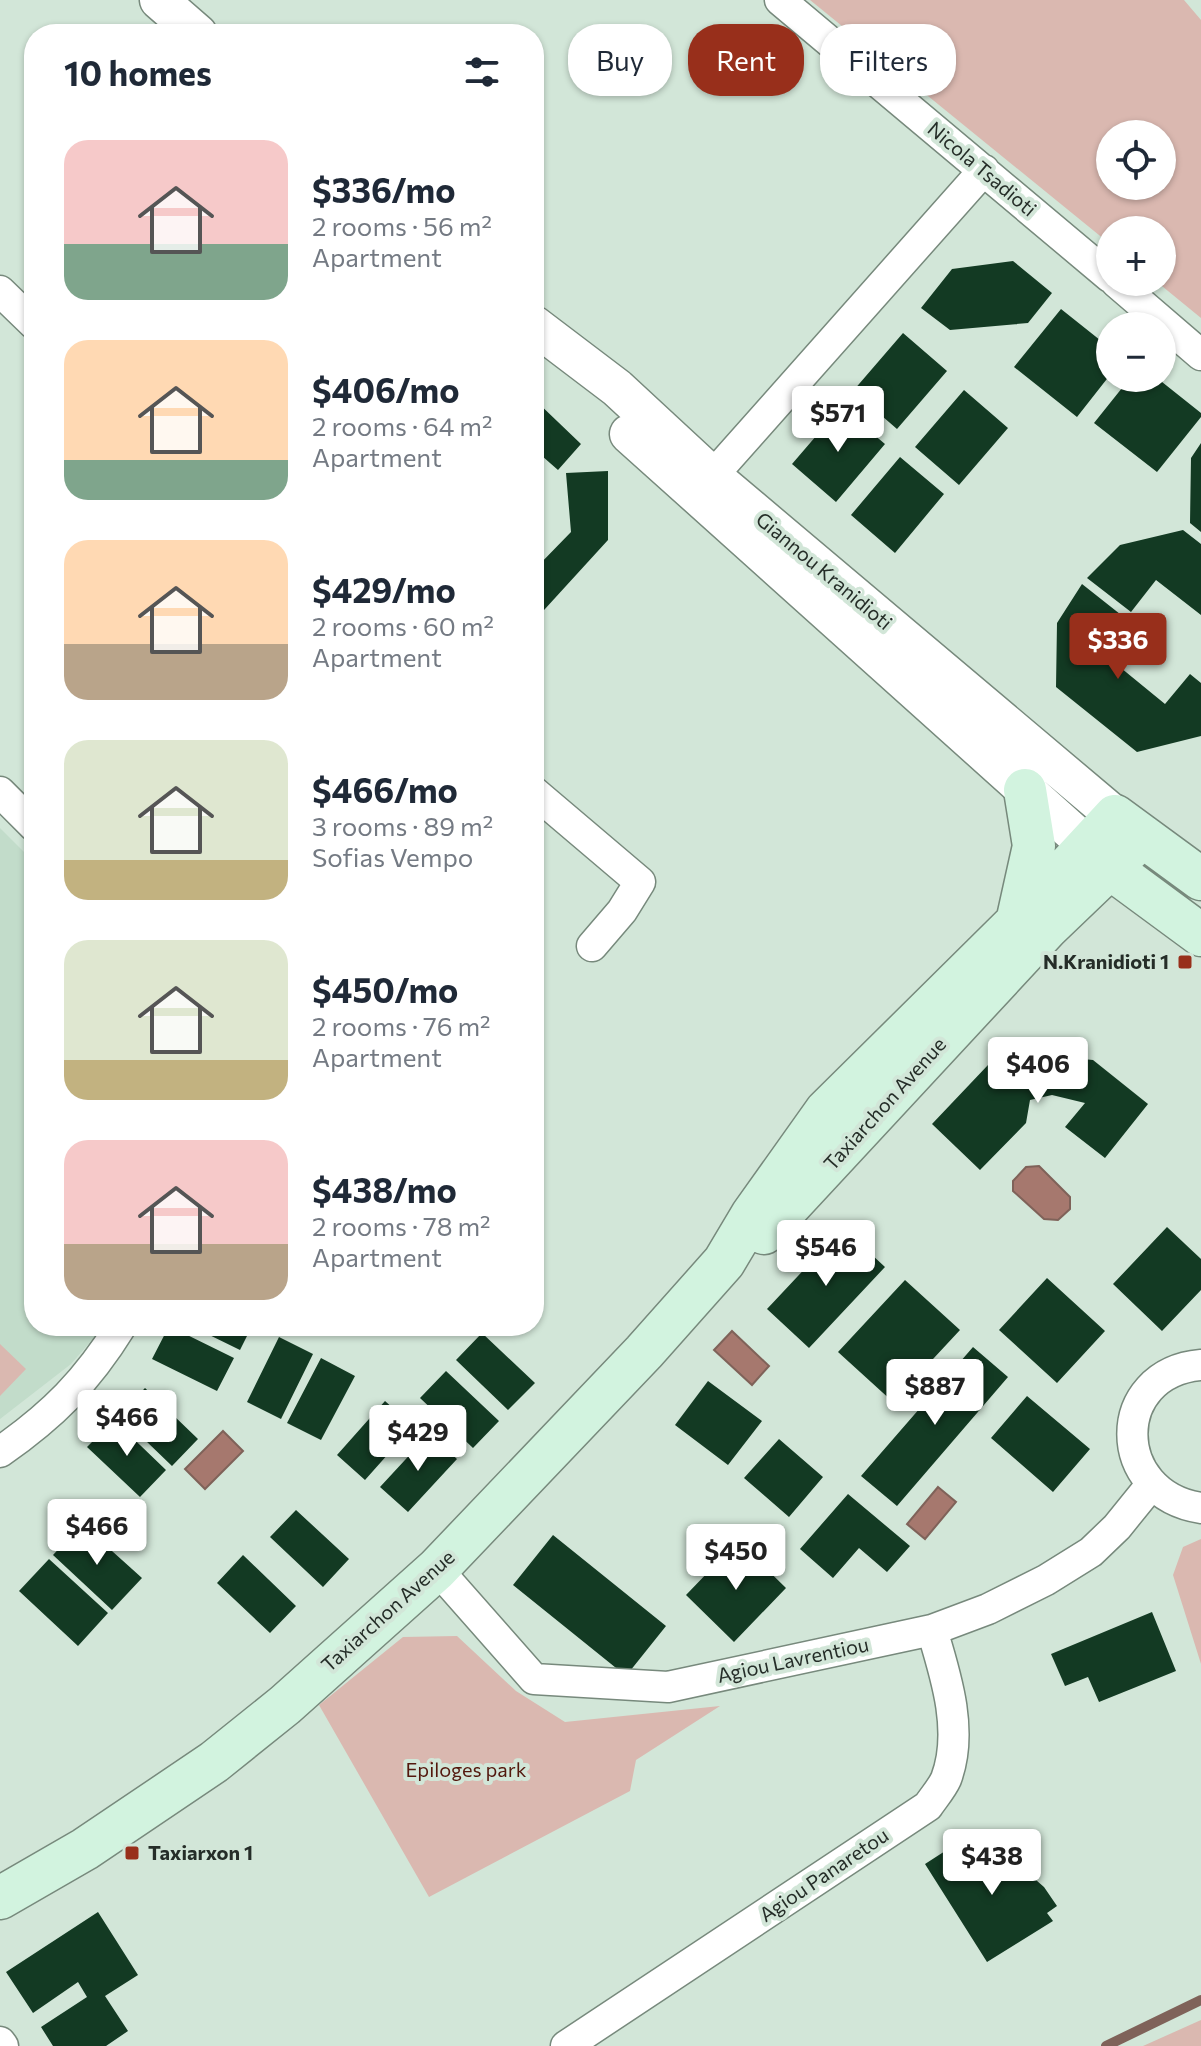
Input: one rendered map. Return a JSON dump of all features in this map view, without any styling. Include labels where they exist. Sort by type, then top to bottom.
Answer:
[{"type":"main road","points":[[1016,923],[1034,846],[1025,790]]},
{"type":"main road","name":"Giannou Kranidioti","points":[[1114,842],[1201,879]]},
{"type":"main road","name":"Giannou Kranidioti","points":[[1114,842],[1201,935]]},
{"type":"main road","name":"Taxiarchon Avenue","points":[[0,1898],[85,1849],[214,1762],[285,1705],[437,1569],[644,1352],[724,1262],[752,1215],[826,1111],[1016,923],[1114,842]]},
{"type":"main road","name":"Taxiarchon Avenue","points":[[724,1262],[764,1233],[797,1200],[1048,927],[1114,842]]},
{"type":"street","points":[[159,0],[187,24]]},
{"type":"street","name":"Nicola Tsadioti","points":[[780,0],[1096,265]]},
{"type":"street","points":[[704,485],[984,170]]},
{"type":"street","points":[[0,291],[24,314]]},
{"type":"street","points":[[1132,296],[1201,355]]},
{"type":"street","name":"Giannou Kranidioti","points":[[544,333],[617,388],[704,485],[1025,790],[1114,842]]},
{"type":"street","name":"Giannou Kranidioti","points":[[704,485],[1114,842]]},
{"type":"street","points":[[0,792],[24,816]]},
{"type":"street","points":[[544,800],[640,882],[622,911],[592,946]]},
{"type":"street","points":[[0,1452],[67,1400],[97,1365],[115,1336]]},
{"type":"street","points":[[1201,1365],[1166,1376],[1147,1393],[1135,1415],[1132,1440],[1134,1452],[1151,1485],[1174,1502],[1201,1508]]},
{"type":"street","name":"Agiou Lavrentiou","points":[[437,1569],[534,1679],[668,1687],[932,1630],[988,1609],[1046,1580],[1091,1552],[1117,1527],[1151,1485]]},
{"type":"street","name":"Agiou Panaretou","points":[[566,2046],[928,1806],[945,1781],[953,1749],[945,1673],[932,1630]]},
{"type":"shaded area","points":[[0,828],[24,852],[24,1336],[95,1336],[71,1364],[0,1419]]},
{"type":"shaded area","points":[[1039,1166],[1070,1197],[1070,1209],[1058,1220],[1044,1219],[1013,1191],[1013,1181],[1026,1167]]},
{"type":"shaded area","points":[[732,1331],[769,1366],[752,1385],[714,1350]]},
{"type":"shaded area","points":[[223,1431],[243,1451],[205,1489],[185,1469]]},
{"type":"shaded area","points":[[938,1487],[956,1502],[925,1539],[907,1524]]},
{"type":"green space","points":[[810,0],[1184,0],[1201,20],[1201,318],[1174,296],[1176,216],[1096,216],[1096,233],[928,96],[956,96],[956,24],[840,24]]},
{"type":"green space","points":[[0,1344],[26,1369],[0,1396]]},
{"type":"green space","points":[[1201,1539],[1201,1664],[1173,1575],[1183,1547]]},
{"type":"green space","name":"Epiloges park","points":[[457,1636],[516,1691],[565,1722],[720,1706],[636,1760],[630,1791],[429,1897],[319,1705],[403,1637]]},
{"type":"green space","points":[[1201,2020],[1201,2046],[1143,2046]]},
{"type":"building","points":[[1013,261],[1052,293],[1028,323],[950,330],[921,308],[952,269]]},
{"type":"building","points":[[1061,309],[1096,337],[1097,392],[1077,417],[1014,367]]},
{"type":"building","points":[[903,333],[947,371],[897,429],[853,391]]},
{"type":"building","points":[[964,390],[1008,428],[959,485],[915,447]]},
{"type":"building","points":[[1119,392],[1175,392],[1201,413],[1157,472],[1094,423]]},
{"type":"building","points":[[841,407],[885,444],[836,502],[792,464]]},
{"type":"building","points":[[544,409],[581,444],[558,470],[544,458]]},
{"type":"building","points":[[1201,443],[1201,532],[1190,523],[1191,458]]},
{"type":"building","points":[[900,457],[944,494],[895,553],[851,515]]},
{"type":"building","points":[[608,471],[608,540],[544,610],[544,560],[571,532],[566,473]]},
{"type":"building","points":[[1183,530],[1201,544],[1201,615],[1156,580],[1131,612],[1087,578],[1120,545]]},
{"type":"building","points":[[1082,584],[1125,618],[1099,650],[1165,704],[1190,674],[1201,683],[1201,736],[1137,752],[1056,687],[1057,623]]},
{"type":"building","points":[[1051,1056],[1093,1060],[1148,1104],[1105,1158],[1065,1127],[1085,1103],[1052,1095],[1030,1100],[1026,1123],[980,1170],[932,1124],[988,1065]]},
{"type":"building","points":[[1167,1227],[1201,1259],[1201,1290],[1162,1331],[1113,1284]]},
{"type":"building","points":[[843,1228],[885,1267],[809,1348],[767,1309]]},
{"type":"building","points":[[1047,1278],[1105,1331],[1057,1383],[999,1330]]},
{"type":"building","points":[[905,1280],[960,1330],[893,1402],[838,1352]]},
{"type":"building","points":[[164,1336],[189,1336],[234,1358],[217,1391],[152,1359]]},
{"type":"building","points":[[211,1336],[247,1336],[240,1350]]},
{"type":"building","points":[[479,1336],[485,1336],[535,1383],[508,1410],[456,1360]]},
{"type":"building","points":[[279,1337],[313,1354],[281,1419],[247,1402]]},
{"type":"building","points":[[973,1347],[1008,1377],[897,1506],[861,1476]]},
{"type":"building","points":[[321,1358],[355,1376],[321,1440],[287,1423]]},
{"type":"building","points":[[446,1371],[499,1421],[473,1448],[420,1398]]},
{"type":"building","points":[[708,1381],[762,1421],[728,1465],[675,1425]]},
{"type":"building","points":[[145,1388],[198,1439],[172,1466],[119,1415]]},
{"type":"building","points":[[1027,1396],[1090,1449],[1053,1492],[991,1438]]},
{"type":"building","points":[[385,1401],[413,1426],[365,1480],[337,1455]]},
{"type":"building","points":[[114,1420],[166,1470],[140,1497],[87,1447]]},
{"type":"building","points":[[429,1434],[457,1459],[408,1512],[380,1487]]},
{"type":"building","points":[[779,1439],[823,1477],[789,1517],[744,1478]]},
{"type":"building","points":[[848,1494],[910,1546],[887,1572],[859,1548],[833,1578],[800,1549]]},
{"type":"building","points":[[296,1510],[349,1559],[323,1587],[270,1537]]},
{"type":"building","points":[[82,1524],[142,1578],[112,1610],[53,1555]]},
{"type":"building","points":[[553,1535],[666,1626],[626,1676],[513,1585]]},
{"type":"building","points":[[738,1541],[786,1588],[734,1642],[686,1595]]},
{"type":"building","points":[[243,1555],[296,1606],[270,1633],[217,1583]]},
{"type":"building","points":[[49,1559],[108,1613],[78,1646],[19,1591]]},
{"type":"building","points":[[1152,1612],[1176,1671],[1099,1702],[1088,1677],[1065,1686],[1051,1654]]},
{"type":"building","points":[[956,1844],[970,1852],[984,1845],[1004,1854],[1013,1866],[1021,1867],[1044,1887],[1057,1906],[1047,1913],[1053,1921],[987,1962],[925,1864]]},
{"type":"building","points":[[98,1912],[138,1975],[105,1996],[128,2031],[106,2046],[53,2046],[41,2027],[87,1997],[78,1982],[33,2013],[6,1972]]},
{"type":"waterway","points":[[1106,2046],[1201,2000]]},
{"type":"place","name":"N.Kranidioti 1","points":[[1185,962]]},
{"type":"place","name":"Taxiarxon 1","points":[[132,1853]]}]
